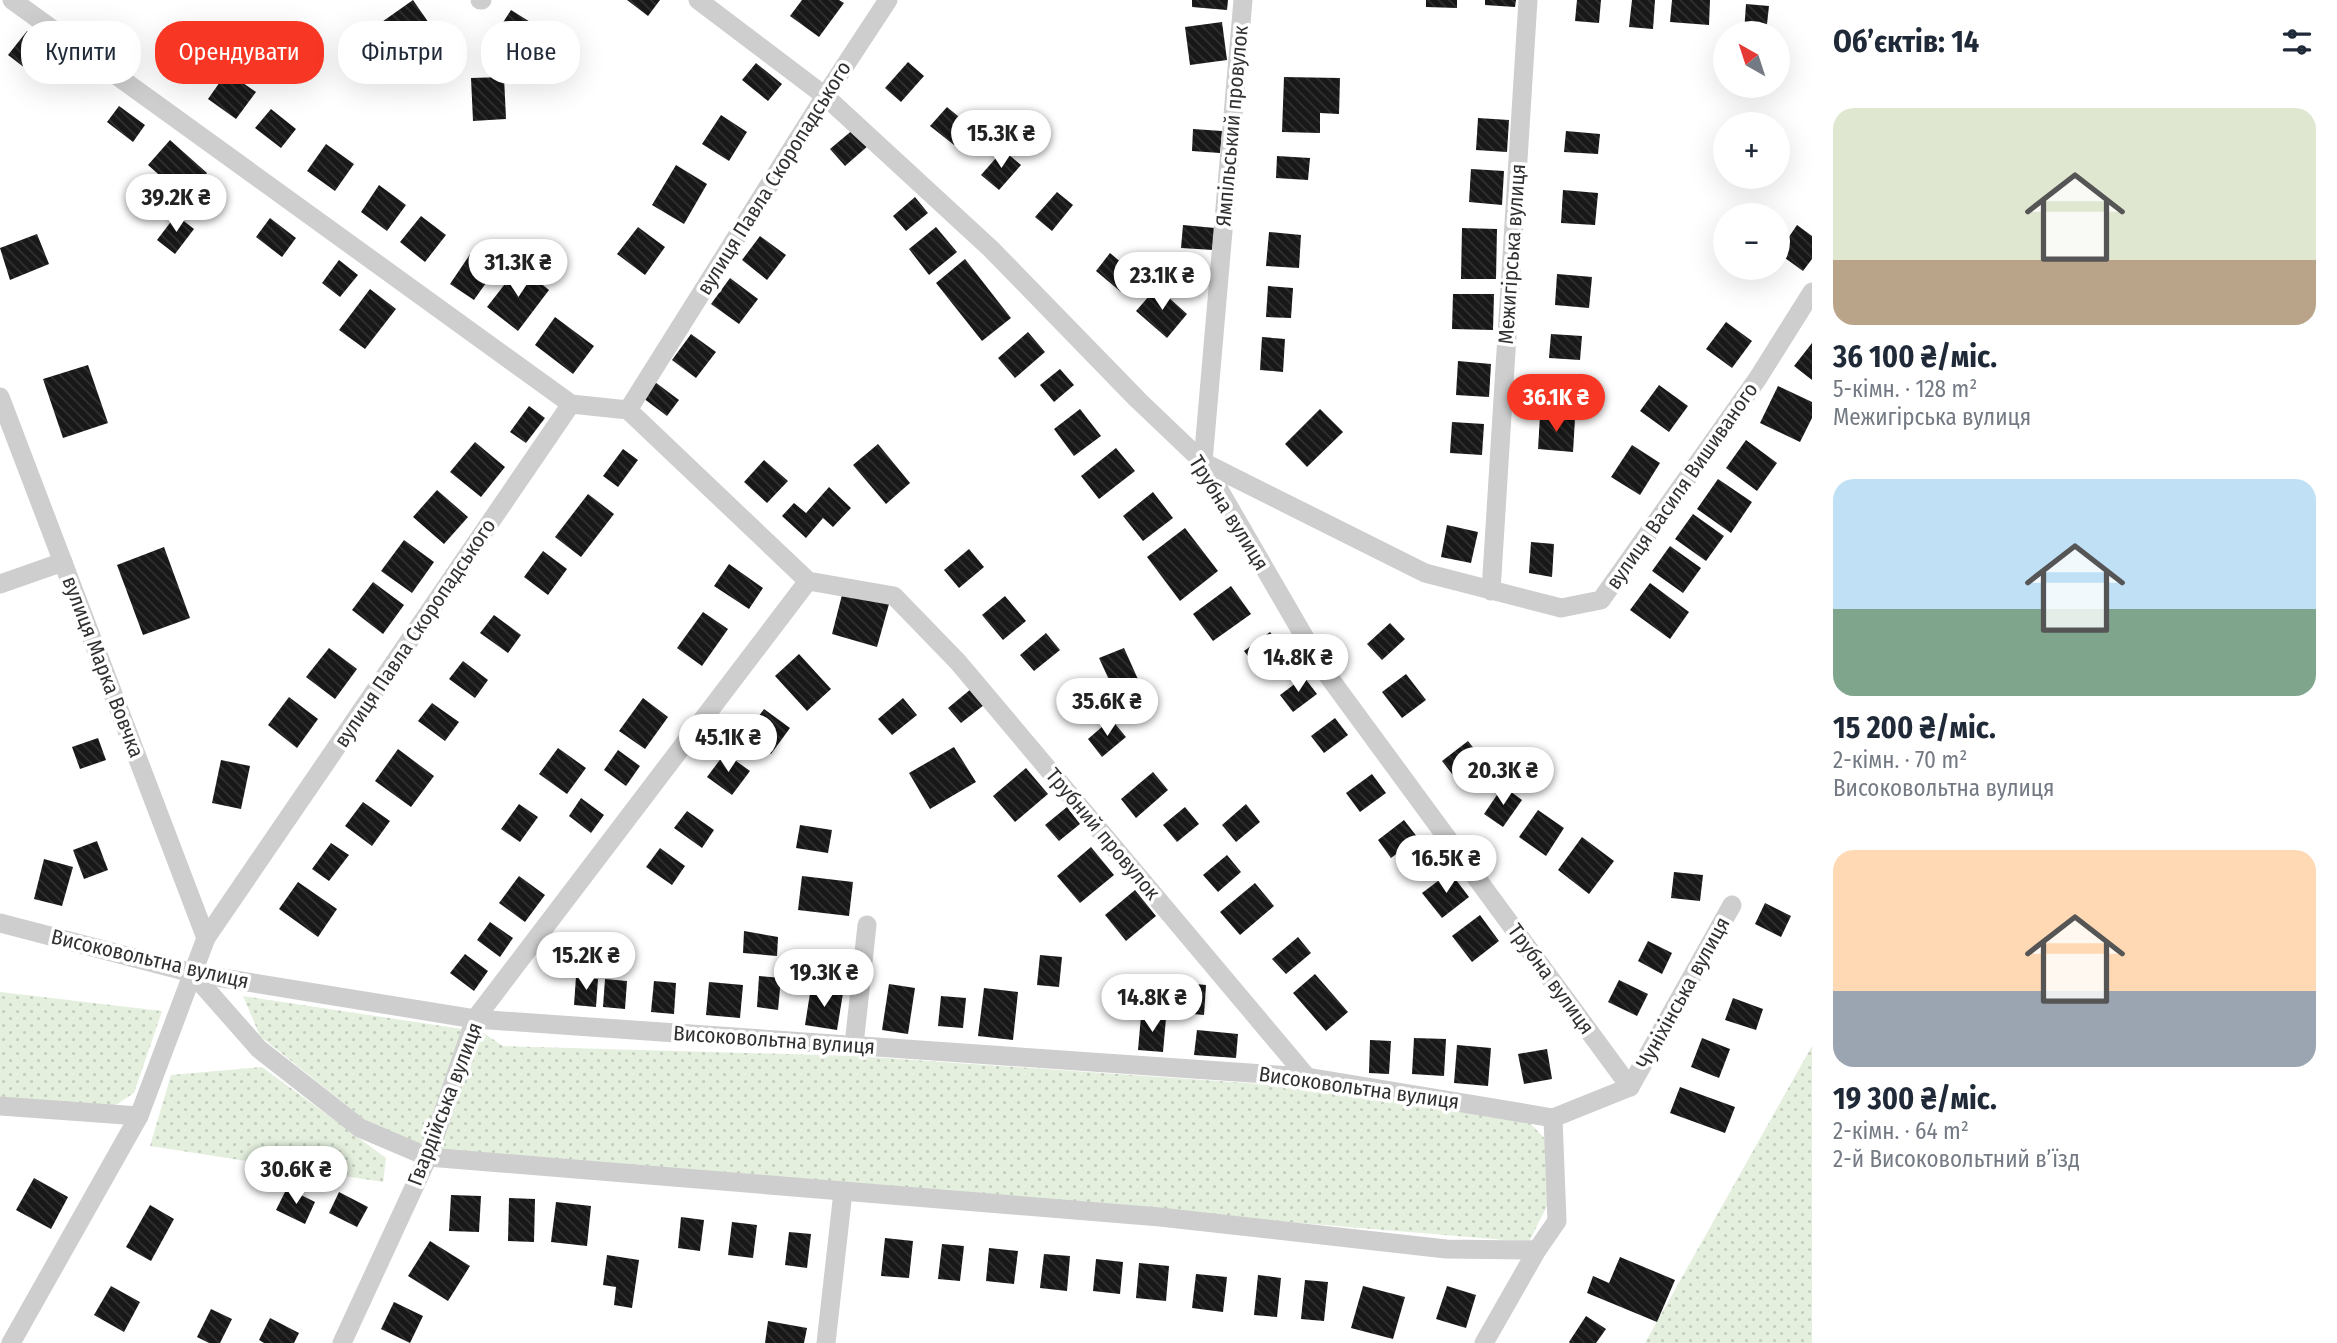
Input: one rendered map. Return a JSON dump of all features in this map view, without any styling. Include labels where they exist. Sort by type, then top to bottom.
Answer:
[{"type":"street","points":[[12,0],[571,404],[628,410],[808,581]]},
{"type":"street","name":"Трубна вулиця","points":[[698,0],[825,96],[991,249],[1138,400],[1203,462],[1322,669],[1630,1087]]},
{"type":"street","name":"вулиця Павла Скоропадського","points":[[628,410],[888,0]]},
{"type":"street","name":"Ямпільський провулок","points":[[1203,462],[1243,0]]},
{"type":"street","name":"Межигірська вулиця","points":[[1491,591],[1528,0]]},
{"type":"street","name":"вулиця Василя Вишиваного","points":[[1203,462],[1425,573],[1561,608],[1601,600],[1758,378],[1812,292]]},
{"type":"street","name":"вулиця Марка Вовчка","points":[[0,397],[206,938]]},
{"type":"street","name":"вулиця Павла Скоропадського","points":[[11,1343],[139,1116],[206,938],[571,404]]},
{"type":"street","points":[[0,584],[63,562]]},
{"type":"street","name":"Гвардійська вулиця","points":[[341,1343],[428,1157],[475,1019],[808,581]]},
{"type":"street","name":"Трубний провулок","points":[[808,581],[894,596],[958,662],[1307,1077]]},
{"type":"street","name":"Чуніхінська вулиця","points":[[1553,1118],[1630,1087],[1732,905]]},
{"type":"street","name":"Високовольтна вулиця","points":[[0,923],[192,973],[475,1019],[1307,1077],[1553,1118]]},
{"type":"street","points":[[854,1045],[867,925]]},
{"type":"street","points":[[192,973],[259,1049],[360,1128],[428,1157],[1160,1217],[1446,1249],[1536,1250]]},
{"type":"street","points":[[0,1106],[139,1116]]},
{"type":"street","points":[[1484,1343],[1536,1250],[1557,1221],[1553,1118]]},
{"type":"street","points":[[826,1343],[842,1192]]},
{"type":"green space","points":[[0,992],[162,1011],[134,1093],[114,1106],[0,1098]]},
{"type":"green space","points":[[243,996],[482,1032],[503,1046],[856,1056],[1290,1086],[1526,1119],[1550,1144],[1550,1200],[1529,1242],[425,1150],[365,1120],[260,1036]]},
{"type":"green space","points":[[1812,1046],[1812,1343],[1645,1343]]},
{"type":"green space","points":[[262,1067],[386,1158],[383,1182],[150,1146],[171,1075]]},
{"type":"building","points":[[413,0],[427,21],[383,21]]},
{"type":"building","points":[[627,0],[660,0],[648,16]]},
{"type":"building","points":[[802,0],[839,0],[844,3],[819,37],[790,16]]},
{"type":"building","points":[[1192,0],[1228,0],[1227,10],[1192,7]]},
{"type":"building","points":[[1426,0],[1457,0],[1457,8],[1426,7]]},
{"type":"building","points":[[1485,0],[1516,0],[1515,7],[1485,5]]},
{"type":"building","points":[[1577,0],[1601,0],[1599,23],[1575,21]]},
{"type":"building","points":[[1632,0],[1655,0],[1653,29],[1629,27]]},
{"type":"building","points":[[1672,0],[1710,0],[1709,25],[1670,22]]},
{"type":"building","points":[[1746,4],[1769,6],[1767,21],[1745,21]]},
{"type":"building","points":[[511,10],[529,21],[504,21]]},
{"type":"building","points":[[1222,22],[1227,60],[1190,65],[1185,27]]},
{"type":"building","points":[[21,39],[21,65],[8,55]]},
{"type":"building","points":[[908,62],[924,76],[901,102],[885,88]]},
{"type":"building","points":[[756,63],[782,84],[768,101],[742,80]]},
{"type":"building","points":[[1284,77],[1340,78],[1339,114],[1320,113],[1320,133],[1282,132]]},
{"type":"building","points":[[471,78],[481,78],[481,84],[504,84],[506,119],[473,121]]},
{"type":"building","points":[[219,84],[244,84],[256,92],[236,119],[208,99]]},
{"type":"building","points":[[119,106],[145,125],[133,142],[107,122]]},
{"type":"building","points":[[947,107],[970,126],[954,145],[930,126]]},
{"type":"building","points":[[271,109],[296,129],[281,148],[255,128]]},
{"type":"building","points":[[721,115],[747,132],[729,161],[702,144]]},
{"type":"building","points":[[1478,118],[1509,120],[1507,152],[1476,150]]},
{"type":"building","points":[[855,128],[869,145],[845,166],[830,149]]},
{"type":"building","points":[[1193,129],[1222,131],[1220,153],[1192,151]]},
{"type":"building","points":[[1566,131],[1600,134],[1598,154],[1564,152]]},
{"type":"building","points":[[170,140],[207,173],[185,198],[148,165]]},
{"type":"building","points":[[326,144],[354,164],[335,191],[307,171]]},
{"type":"building","points":[[1003,150],[1021,165],[999,190],[981,175]]},
{"type":"building","points":[[1277,156],[1310,158],[1308,180],[1276,178]]},
{"type":"building","points":[[676,165],[707,184],[684,224],[652,205]]},
{"type":"building","points":[[1471,169],[1504,171],[1502,205],[1469,202]]},
{"type":"building","points":[[379,185],[406,205],[387,231],[361,212]]},
{"type":"building","points":[[1563,190],[1598,193],[1595,225],[1561,223]]},
{"type":"building","points":[[1057,192],[1073,205],[1052,231],[1035,217]]},
{"type":"building","points":[[915,197],[928,213],[906,231],[893,216]]},
{"type":"building","points":[[176,215],[194,229],[175,254],[157,240]]},
{"type":"building","points":[[421,216],[446,235],[425,262],[400,242]]},
{"type":"building","points":[[270,218],[296,238],[282,257],[256,237]]},
{"type":"building","points":[[1183,225],[1215,228],[1213,250],[1181,248]]},
{"type":"building","points":[[1797,225],[1812,236],[1812,259],[1803,271],[1790,262],[1790,235]]},
{"type":"building","points":[[638,227],[665,247],[645,275],[617,254]]},
{"type":"building","points":[[936,227],[957,252],[929,275],[909,249]]},
{"type":"building","points":[[1462,228],[1497,229],[1496,279],[1461,279]]},
{"type":"building","points":[[1269,232],[1301,235],[1299,268],[1266,266]]},
{"type":"building","points":[[37,234],[49,264],[10,280],[0,248]]},
{"type":"building","points":[[760,236],[786,255],[767,280],[742,260]]},
{"type":"building","points":[[475,247],[500,263],[474,300],[450,284]]},
{"type":"building","points":[[1110,253],[1136,275],[1121,292],[1096,271]]},
{"type":"building","points":[[965,259],[1011,318],[982,341],[936,283]]},
{"type":"building","points":[[339,260],[358,275],[340,297],[322,283]]},
{"type":"building","points":[[519,266],[549,290],[518,331],[487,307]]},
{"type":"building","points":[[1557,274],[1592,277],[1589,308],[1555,305]]},
{"type":"building","points":[[730,278],[758,299],[739,324],[711,304]]},
{"type":"building","points":[[1268,286],[1293,288],[1291,318],[1266,317]]},
{"type":"building","points":[[1157,287],[1187,314],[1167,338],[1136,311]]},
{"type":"building","points":[[370,289],[396,309],[365,349],[339,330]]},
{"type":"building","points":[[1453,294],[1494,294],[1493,330],[1452,329]]},
{"type":"building","points":[[555,317],[594,346],[573,374],[535,345]]},
{"type":"building","points":[[1726,322],[1752,341],[1732,368],[1706,349]]},
{"type":"building","points":[[1028,332],[1045,352],[1015,378],[998,358]]},
{"type":"building","points":[[691,334],[716,352],[696,378],[672,360]]},
{"type":"building","points":[[1551,334],[1582,336],[1580,360],[1549,358]]},
{"type":"building","points":[[1262,337],[1285,339],[1283,372],[1260,370]]},
{"type":"building","points":[[1812,343],[1812,380],[1794,366]]},
{"type":"building","points":[[1458,361],[1491,364],[1489,397],[1456,395]]},
{"type":"building","points":[[88,365],[108,423],[63,438],[43,379]]},
{"type":"building","points":[[1060,369],[1074,385],[1054,402],[1040,385]]},
{"type":"building","points":[[655,382],[679,400],[667,416],[643,398]]},
{"type":"building","points":[[1659,385],[1688,406],[1669,432],[1640,411]]},
{"type":"building","points":[[1778,386],[1812,402],[1812,418],[1800,442],[1760,423]]},
{"type":"building","points":[[529,406],[545,418],[526,443],[510,432]]},
{"type":"building","points":[[1080,409],[1101,436],[1074,456],[1054,429]]},
{"type":"building","points":[[1320,409],[1343,432],[1307,467],[1285,444]]},
{"type":"building","points":[[1540,416],[1575,419],[1573,452],[1538,449]]},
{"type":"building","points":[[1452,422],[1484,424],[1482,455],[1450,453]]},
{"type":"building","points":[[1746,440],[1777,463],[1757,491],[1726,468]]},
{"type":"building","points":[[475,442],[505,467],[481,497],[450,472]]},
{"type":"building","points":[[878,444],[910,483],[886,504],[853,465]]},
{"type":"building","points":[[1632,445],[1660,463],[1640,495],[1611,477]]},
{"type":"building","points":[[1116,448],[1135,471],[1099,499],[1081,476]]},
{"type":"building","points":[[623,449],[638,460],[618,487],[603,476]]},
{"type":"building","points":[[764,460],[788,481],[767,503],[744,482]]},
{"type":"building","points":[[1718,479],[1752,502],[1731,533],[1697,509]]},
{"type":"building","points":[[829,487],[851,508],[833,527],[823,518],[806,538],[782,516],[794,503],[806,513]]},
{"type":"building","points":[[437,490],[468,517],[444,544],[413,517]]},
{"type":"building","points":[[1153,492],[1173,518],[1143,541],[1123,516]]},
{"type":"building","points":[[588,494],[614,514],[581,557],[555,537]]},
{"type":"building","points":[[1693,514],[1724,536],[1706,561],[1675,539]]},
{"type":"building","points":[[1447,525],[1478,532],[1471,563],[1441,557]]},
{"type":"building","points":[[1185,528],[1218,571],[1180,601],[1147,557]]},
{"type":"building","points":[[404,540],[434,562],[412,593],[381,571]]},
{"type":"building","points":[[1531,542],[1554,544],[1552,577],[1529,573]]},
{"type":"building","points":[[1670,546],[1701,568],[1683,593],[1652,571]]},
{"type":"building","points":[[164,547],[190,618],[143,635],[117,565]]},
{"type":"building","points":[[969,549],[984,567],[959,588],[944,570]]},
{"type":"building","points":[[543,551],[567,569],[548,595],[524,577]]},
{"type":"building","points":[[729,564],[763,588],[749,609],[714,586]]},
{"type":"building","points":[[373,582],[404,605],[383,634],[352,610]]},
{"type":"building","points":[[1650,583],[1689,612],[1670,639],[1630,610]]},
{"type":"building","points":[[1231,586],[1251,614],[1213,641],[1193,614]]},
{"type":"building","points":[[843,591],[889,604],[877,647],[832,634]]},
{"type":"building","points":[[1005,596],[1026,621],[1003,640],[982,615]]},
{"type":"building","points":[[703,612],[728,629],[702,666],[677,648]]},
{"type":"building","points":[[494,615],[521,635],[508,653],[480,633]]},
{"type":"building","points":[[1390,623],[1405,639],[1382,660],[1367,644]]},
{"type":"building","points":[[1270,632],[1283,649],[1258,669],[1244,651]]},
{"type":"building","points":[[1046,633],[1060,650],[1034,671],[1020,655]]},
{"type":"building","points":[[329,648],[357,669],[335,699],[306,677]]},
{"type":"building","points":[[1124,648],[1141,686],[1117,697],[1099,658]]},
{"type":"building","points":[[799,654],[831,689],[807,711],[775,676]]},
{"type":"building","points":[[463,661],[488,680],[475,698],[449,679]]},
{"type":"building","points":[[1406,674],[1426,700],[1402,718],[1382,692]]},
{"type":"building","points":[[1304,677],[1317,694],[1293,712],[1280,695]]},
{"type":"building","points":[[971,689],[984,705],[961,723],[948,708]]},
{"type":"building","points":[[289,697],[318,719],[297,748],[268,725]]},
{"type":"building","points":[[643,698],[668,717],[645,749],[619,731]]},
{"type":"building","points":[[903,698],[917,715],[892,735],[878,719]]},
{"type":"building","points":[[432,703],[459,722],[445,741],[418,721]]},
{"type":"building","points":[[764,709],[790,728],[771,754],[745,735]]},
{"type":"building","points":[[1335,718],[1348,735],[1324,753],[1311,736]]},
{"type":"building","points":[[1111,719],[1126,737],[1102,757],[1088,739]]},
{"type":"building","points":[[98,738],[106,760],[80,769],[72,747]]},
{"type":"building","points":[[1468,741],[1489,768],[1463,788],[1442,761]]},
{"type":"building","points":[[954,747],[976,782],[930,809],[909,773]]},
{"type":"building","points":[[558,748],[586,768],[567,794],[539,774]]},
{"type":"building","points":[[398,749],[434,776],[411,807],[375,781]]},
{"type":"building","points":[[618,750],[640,766],[626,786],[604,770]]},
{"type":"building","points":[[725,753],[750,771],[732,795],[707,777]]},
{"type":"building","points":[[221,760],[250,766],[241,809],[212,803]]},
{"type":"building","points":[[1026,768],[1048,794],[1015,822],[993,796]]},
{"type":"building","points":[[1153,772],[1168,790],[1136,818],[1121,799]]},
{"type":"building","points":[[1372,774],[1386,793],[1360,812],[1346,793]]},
{"type":"building","points":[[1503,786],[1522,800],[1503,827],[1484,814]]},
{"type":"building","points":[[581,798],[604,815],[591,833],[569,816]]},
{"type":"building","points":[[363,802],[390,821],[372,846],[345,826]]},
{"type":"building","points":[[519,804],[538,817],[520,842],[501,829]]},
{"type":"building","points":[[1246,804],[1260,822],[1236,842],[1222,825]]},
{"type":"building","points":[[1067,807],[1080,824],[1059,841],[1045,825]]},
{"type":"building","points":[[1185,807],[1199,824],[1177,842],[1163,825]]},
{"type":"building","points":[[1538,810],[1564,828],[1546,856],[1519,837]]},
{"type":"building","points":[[687,811],[714,830],[702,848],[674,828]]},
{"type":"building","points":[[1404,820],[1418,838],[1391,858],[1378,840]]},
{"type":"building","points":[[800,825],[832,830],[828,853],[796,848]]},
{"type":"building","points":[[1582,837],[1614,861],[1589,894],[1558,870]]},
{"type":"building","points":[[97,841],[108,870],[84,879],[73,850]]},
{"type":"building","points":[[331,843],[349,855],[329,881],[312,869]]},
{"type":"building","points":[[1091,847],[1114,875],[1080,903],[1057,876]]},
{"type":"building","points":[[660,848],[685,866],[672,885],[646,867]]},
{"type":"building","points":[[1227,855],[1241,872],[1218,892],[1203,875]]},
{"type":"building","points":[[44,859],[73,867],[62,906],[34,899]]},
{"type":"building","points":[[1450,872],[1469,897],[1442,918],[1422,893]]},
{"type":"building","points":[[1674,872],[1703,875],[1700,901],[1671,898]]},
{"type":"building","points":[[519,876],[545,895],[525,922],[499,903]]},
{"type":"building","points":[[802,876],[853,882],[849,916],[798,910]]},
{"type":"building","points":[[298,882],[337,909],[318,937],[279,909]]},
{"type":"building","points":[[1255,883],[1274,906],[1240,935],[1220,912]]},
{"type":"building","points":[[1135,890],[1156,916],[1126,941],[1105,915]]},
{"type":"building","points":[[1765,903],[1791,916],[1781,937],[1755,924]]},
{"type":"building","points":[[1480,915],[1499,941],[1472,962],[1452,936]]},
{"type":"building","points":[[490,922],[513,938],[500,957],[477,940]]},
{"type":"building","points":[[744,931],[778,937],[777,956],[743,953]]},
{"type":"building","points":[[1298,937],[1311,953],[1286,974],[1272,959]]},
{"type":"building","points":[[1648,941],[1672,953],[1662,974],[1638,961]]},
{"type":"building","points":[[465,954],[488,971],[474,991],[450,973]]},
{"type":"building","points":[[1040,955],[1062,957],[1059,987],[1037,985]]},
{"type":"building","points":[[1315,974],[1348,1012],[1326,1031],[1293,993]]},
{"type":"building","points":[[759,976],[781,978],[778,1010],[757,1007]]},
{"type":"building","points":[[576,977],[598,979],[596,1007],[574,1005]]},
{"type":"building","points":[[605,979],[627,981],[625,1009],[603,1007]]},
{"type":"building","points":[[1619,980],[1648,994],[1637,1016],[1608,1002]]},
{"type":"building","points":[[654,981],[676,983],[674,1014],[651,1012]]},
{"type":"building","points":[[709,982],[743,985],[740,1018],[706,1015]]},
{"type":"building","points":[[1185,983],[1206,985],[1204,1015],[1182,1013]]},
{"type":"building","points":[[889,984],[915,988],[908,1034],[882,1030]]},
{"type":"building","points":[[811,987],[843,993],[837,1030],[805,1025]]},
{"type":"building","points":[[984,988],[1018,992],[1013,1040],[978,1036]]},
{"type":"building","points":[[941,996],[966,998],[963,1028],[938,1026]]},
{"type":"building","points":[[1733,998],[1763,1009],[1756,1030],[1725,1020]]},
{"type":"building","points":[[1141,1016],[1166,1018],[1163,1052],[1138,1050]]},
{"type":"building","points":[[1197,1030],[1238,1034],[1236,1058],[1194,1055]]},
{"type":"building","points":[[1414,1038],[1446,1039],[1444,1076],[1412,1074]]},
{"type":"building","points":[[1702,1038],[1730,1049],[1719,1078],[1691,1067]]},
{"type":"building","points":[[1370,1040],[1391,1041],[1389,1074],[1369,1073]]},
{"type":"building","points":[[1457,1045],[1491,1048],[1488,1086],[1454,1083]]},
{"type":"building","points":[[1547,1049],[1552,1079],[1524,1084],[1518,1054]]},
{"type":"building","points":[[1680,1087],[1735,1107],[1725,1133],[1670,1113]]},
{"type":"building","points":[[34,1178],[68,1197],[51,1229],[16,1210]]},
{"type":"building","points":[[287,1188],[315,1202],[305,1224],[276,1210]]},
{"type":"building","points":[[339,1192],[368,1207],[357,1227],[329,1213]]},
{"type":"building","points":[[451,1195],[481,1196],[479,1232],[449,1231]]},
{"type":"building","points":[[509,1198],[535,1199],[534,1242],[508,1241]]},
{"type":"building","points":[[556,1202],[591,1206],[587,1246],[551,1242]]},
{"type":"building","points":[[150,1205],[174,1219],[151,1261],[126,1247]]},
{"type":"building","points":[[681,1217],[704,1220],[700,1251],[678,1248]]},
{"type":"building","points":[[732,1222],[757,1225],[753,1258],[728,1255]]},
{"type":"building","points":[[789,1232],[811,1234],[807,1268],[785,1265]]},
{"type":"building","points":[[885,1238],[913,1241],[909,1278],[881,1276]]},
{"type":"building","points":[[430,1241],[470,1266],[448,1301],[408,1276]]},
{"type":"building","points":[[942,1244],[964,1246],[960,1281],[938,1279]]},
{"type":"building","points":[[989,1248],[1018,1251],[1014,1284],[986,1281]]},
{"type":"building","points":[[1044,1254],[1070,1256],[1067,1291],[1040,1288]]},
{"type":"building","points":[[607,1255],[639,1260],[632,1308],[614,1305],[616,1287],[603,1285]]},
{"type":"building","points":[[1620,1257],[1675,1280],[1657,1322],[1587,1293],[1593,1276],[1609,1283]]},
{"type":"building","points":[[1096,1259],[1123,1262],[1120,1294],[1093,1291]]},
{"type":"building","points":[[1139,1263],[1169,1266],[1166,1301],[1136,1298]]},
{"type":"building","points":[[1196,1274],[1227,1277],[1223,1312],[1192,1308]]},
{"type":"building","points":[[1258,1275],[1281,1278],[1277,1317],[1254,1315]]},
{"type":"building","points":[[1305,1280],[1328,1282],[1324,1321],[1301,1319]]},
{"type":"building","points":[[111,1286],[140,1302],[124,1332],[94,1315]]},
{"type":"building","points":[[1363,1286],[1405,1297],[1393,1339],[1351,1328]]},
{"type":"building","points":[[1447,1286],[1476,1295],[1466,1328],[1436,1319]]},
{"type":"building","points":[[394,1302],[423,1316],[410,1343],[381,1329]]},
{"type":"building","points":[[211,1309],[232,1319],[220,1343],[209,1343],[197,1337]]},
{"type":"building","points":[[1586,1316],[1606,1329],[1596,1343],[1570,1343],[1569,1342]]},
{"type":"building","points":[[270,1318],[299,1333],[294,1343],[264,1343],[259,1340]]},
{"type":"building","points":[[768,1321],[807,1328],[804,1343],[765,1343]]}]
